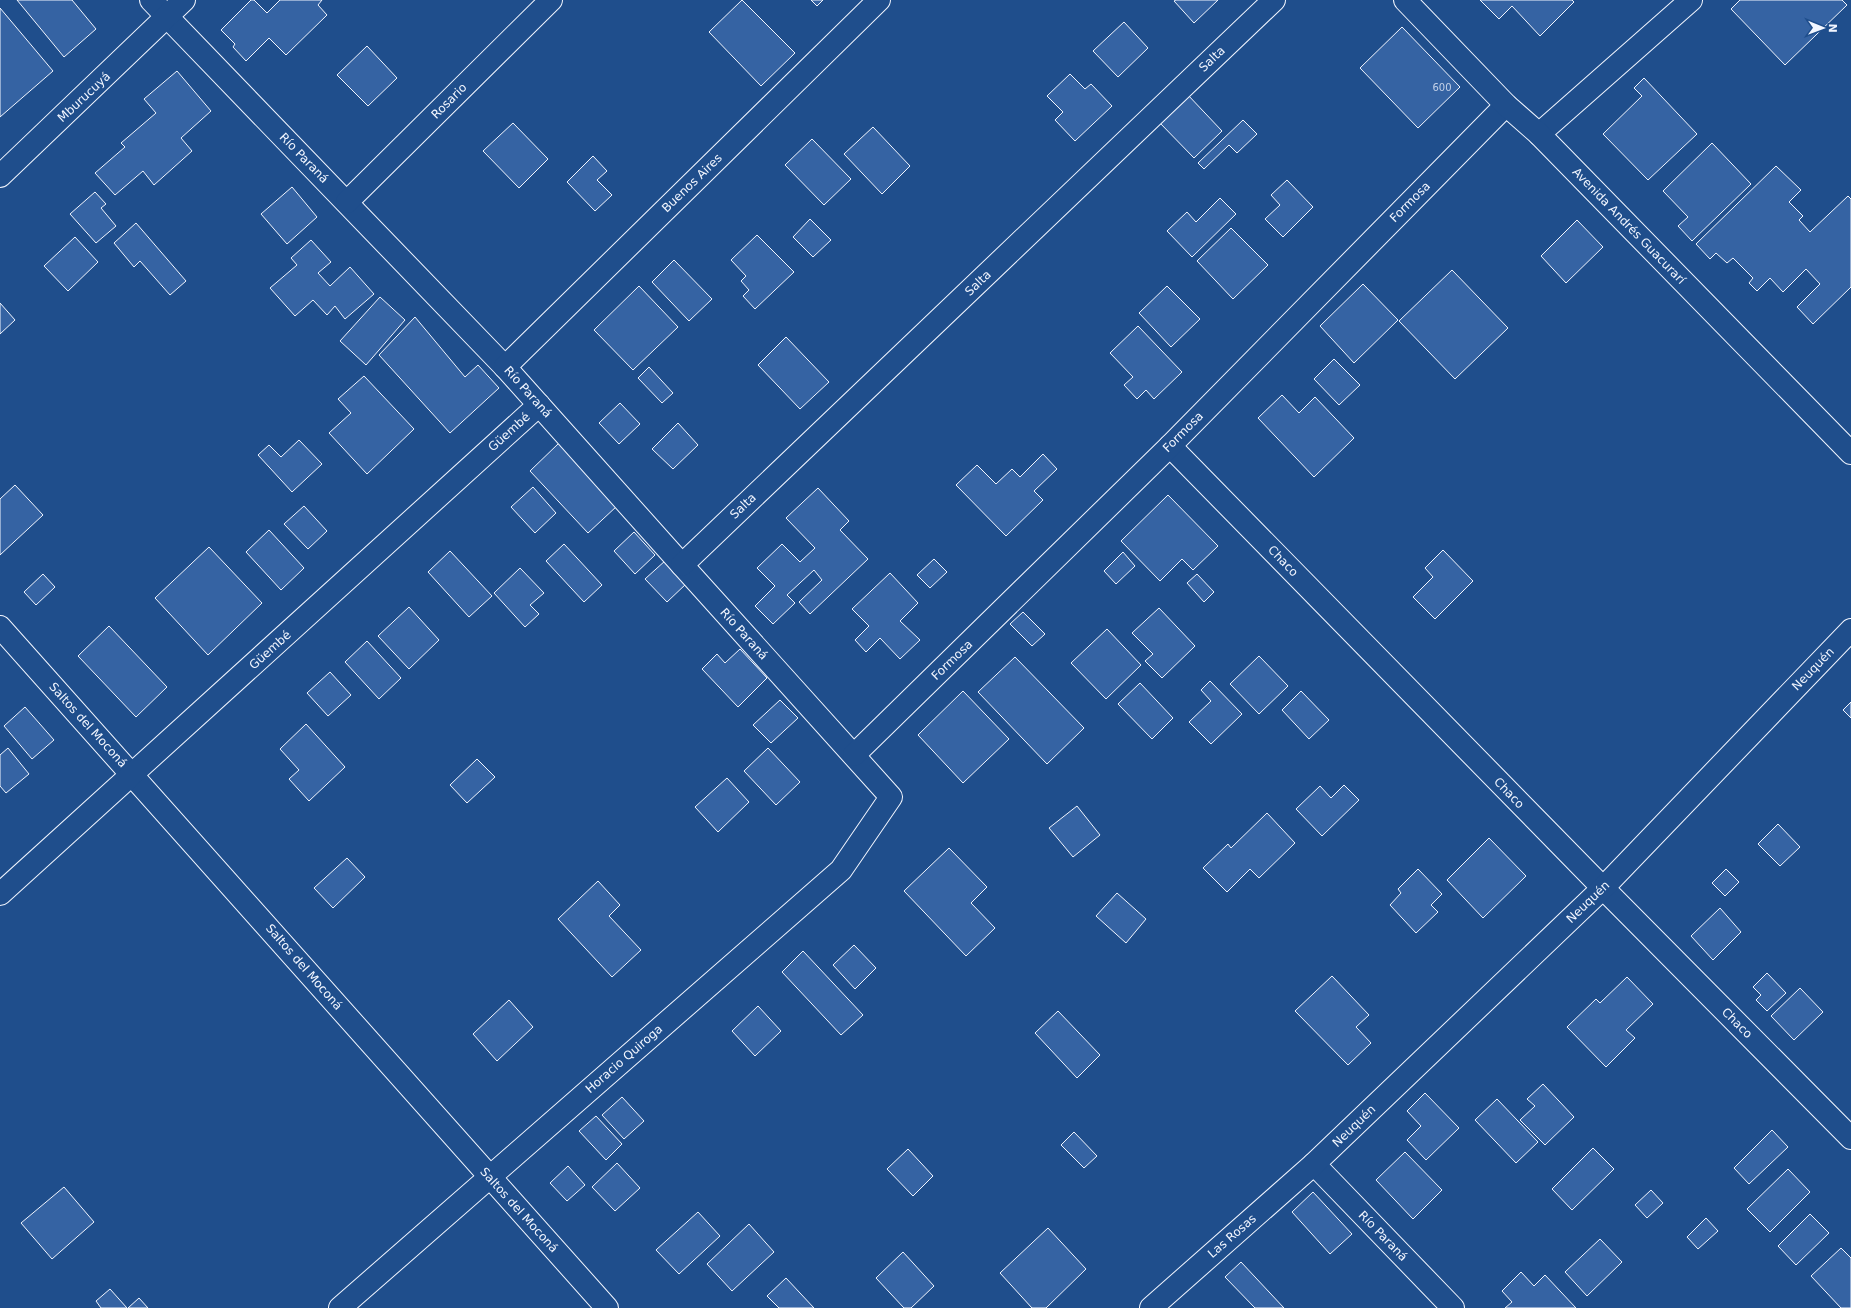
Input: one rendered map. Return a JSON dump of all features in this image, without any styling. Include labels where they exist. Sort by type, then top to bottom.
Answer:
[{"type":"street","name":"Río Paraná","points":[[151,0],[505,367],[891,797]]},
{"type":"street","name":"Mburucuyá","points":[[0,176],[168,17],[184,0]]},
{"type":"street","name":"Rosario","points":[[347,202],[551,0]]},
{"type":"street","name":"Buenos Aires","points":[[505,367],[879,0]]},
{"type":"street","name":"Salta","points":[[682,565],[1274,0]]},
{"type":"street","name":"Avenida Andrés Guacurarí","points":[[1406,0],[1506,105],[1539,134],[1851,453]]},
{"type":"street","points":[[1539,134],[1690,0]]},
{"type":"street","name":"Formosa","points":[[854,755],[1170,446],[1506,105]]},
{"type":"street","name":"Güembé","points":[[0,894],[539,405]]},
{"type":"street","name":"Chaco","points":[[1170,446],[1603,888],[1851,1138]]},
{"type":"street","name":"Saltos del Moconá","points":[[0,627],[133,774],[607,1308]]},
{"type":"street","name":"Neuquén","points":[[1314,1164],[1603,888],[1851,630]]},
{"type":"street","name":"Horacio Quiroga","points":[[340,1308],[489,1176],[841,870],[891,797]]},
{"type":"street","name":"Río Paraná","points":[[1314,1164],[1453,1308]]},
{"type":"street","name":"Las Rosas","points":[[1151,1308],[1314,1164]]},
{"type":"building","points":[[17,0],[72,0],[96,29],[64,57]]},
{"type":"building","points":[[251,0],[254,0],[267,13],[280,0],[322,0],[318,5],[327,15],[286,55],[269,38],[246,61],[233,47],[235,44],[221,30]]},
{"type":"building","points":[[742,0],[795,53],[761,86],[709,32]]},
{"type":"building","points":[[811,0],[823,0],[817,6]]},
{"type":"building","points":[[1218,0],[1194,23],[1174,1]]},
{"type":"building","points":[[1480,0],[1572,0],[1574,2],[1540,36],[1512,6],[1499,19]]},
{"type":"building","points":[[1740,0],[1842,0],[1847,5],[1785,65],[1731,9]]},
{"type":"building","points":[[0,8],[53,71],[0,117]]},
{"type":"building","points":[[1124,22],[1148,48],[1118,77],[1093,51]]},
{"type":"building","points":[[1402,27],[1460,87],[1418,128],[1360,68]]},
{"type":"building","points":[[367,46],[397,78],[368,106],[337,75]]},
{"type":"building","points":[[177,71],[211,111],[181,138],[192,151],[154,185],[143,171],[115,195],[95,173],[125,147],[121,143],[156,113],[144,99]]},
{"type":"building","points":[[1070,74],[1085,89],[1091,84],[1112,106],[1075,141],[1055,120],[1063,112],[1047,96]]},
{"type":"building","points":[[1644,78],[1697,134],[1648,180],[1603,134],[1642,96],[1634,88]]},
{"type":"building","points":[[1187,94],[1222,131],[1194,158],[1158,121]]},
{"type":"building","points":[[1243,120],[1257,134],[1237,153],[1229,145],[1204,169],[1198,163]]},
{"type":"building","points":[[513,123],[548,159],[519,188],[483,151]]},
{"type":"building","points":[[873,127],[910,166],[882,194],[844,154]]},
{"type":"building","points":[[812,139],[851,179],[824,205],[785,165]]},
{"type":"building","points":[[1712,143],[1751,184],[1692,241],[1678,226],[1688,217],[1663,191]]},
{"type":"building","points":[[593,156],[607,171],[597,180],[612,195],[595,211],[567,182]]},
{"type":"building","points":[[1776,166],[1801,190],[1789,202],[1803,216],[1799,220],[1810,232],[1848,196],[1851,199],[1851,287],[1813,324],[1797,307],[1820,284],[1806,269],[1783,292],[1770,278],[1757,291],[1749,283],[1753,278],[1733,258],[1727,263],[1716,253],[1710,259],[1696,244]]},
{"type":"building","points":[[1287,180],[1313,207],[1283,237],[1265,219],[1280,205],[1271,195]]},
{"type":"building","points":[[292,187],[317,217],[287,244],[261,214]]},
{"type":"building","points":[[95,192],[106,204],[101,208],[116,226],[96,243],[70,214]]},
{"type":"building","points":[[1220,198],[1236,214],[1192,257],[1167,231],[1187,212],[1196,222]]},
{"type":"building","points":[[810,219],[831,240],[813,257],[793,237]]},
{"type":"building","points":[[1577,220],[1603,247],[1566,283],[1541,256]]},
{"type":"building","points":[[136,223],[186,281],[170,295],[140,261],[134,267],[114,243]]},
{"type":"building","points":[[1231,228],[1268,265],[1233,299],[1197,261]]},
{"type":"building","points":[[757,235],[794,272],[755,309],[743,296],[749,290],[741,281],[746,276],[731,260]]},
{"type":"building","points":[[75,237],[98,262],[68,291],[44,266]]},
{"type":"building","points":[[311,240],[331,262],[318,273],[330,286],[350,267],[374,294],[345,319],[335,306],[327,315],[313,300],[295,316],[270,288],[297,265],[291,258]]},
{"type":"building","points":[[674,260],[712,299],[689,321],[652,282]]},
{"type":"building","points":[[1452,270],[1508,328],[1455,379],[1399,321]]},
{"type":"building","points":[[1363,284],[1398,320],[1354,363],[1320,326]]},
{"type":"building","points":[[639,286],[678,327],[633,370],[594,330]]},
{"type":"building","points":[[1167,286],[1200,319],[1171,347],[1139,313]]},
{"type":"building","points":[[380,297],[405,320],[366,365],[340,341]]},
{"type":"building","points":[[0,303],[15,320],[0,334]]},
{"type":"building","points":[[415,317],[465,377],[478,365],[499,388],[450,433],[379,355]]},
{"type":"building","points":[[1138,326],[1182,372],[1154,399],[1146,390],[1137,399],[1124,385],[1133,377],[1110,353]]},
{"type":"building","points":[[786,337],[829,382],[800,409],[758,365]]},
{"type":"building","points":[[1334,359],[1360,385],[1339,405],[1314,379]]},
{"type":"building","points":[[649,367],[673,393],[662,403],[638,378]]},
{"type":"building","points":[[364,376],[414,429],[367,474],[329,433],[351,413],[338,399]]},
{"type":"building","points":[[1282,395],[1299,413],[1315,397],[1354,438],[1314,477],[1258,418]]},
{"type":"building","points":[[620,403],[640,424],[619,444],[599,423]]},
{"type":"building","points":[[678,423],[698,445],[673,469],[652,449]]},
{"type":"building","points":[[299,440],[322,464],[292,492],[258,455],[269,445],[281,457]]},
{"type":"building","points":[[559,443],[617,506],[588,533],[530,471]]},
{"type":"building","points":[[1043,454],[1057,469],[1034,491],[1043,500],[1006,536],[956,485],[977,465],[996,484],[1012,469],[1020,477]]},
{"type":"building","points":[[15,485],[43,515],[0,555],[0,499]]},
{"type":"building","points":[[533,487],[556,513],[535,533],[511,507]]},
{"type":"building","points":[[818,488],[849,521],[840,530],[868,559],[810,614],[799,602],[822,580],[814,570],[787,595],[795,603],[773,624],[755,606],[775,586],[757,568],[782,544],[800,562],[815,548],[786,518]]},
{"type":"building","points":[[1168,495],[1218,546],[1193,570],[1182,559],[1160,581],[1121,541]]},
{"type":"building","points":[[304,506],[327,531],[308,549],[284,524]]},
{"type":"building","points":[[269,530],[304,568],[281,590],[246,552]]},
{"type":"building","points":[[634,532],[655,555],[635,574],[614,551]]},
{"type":"building","points":[[564,544],[602,585],[584,602],[546,561]]},
{"type":"building","points":[[209,547],[262,603],[208,655],[155,598]]},
{"type":"building","points":[[1443,550],[1473,581],[1435,619],[1413,597],[1433,577],[1425,568]]},
{"type":"building","points":[[450,551],[492,596],[469,617],[428,572]]},
{"type":"building","points":[[1123,552],[1135,566],[1116,584],[1104,571]]},
{"type":"building","points":[[934,559],[947,572],[930,588],[917,575]]},
{"type":"building","points":[[666,560],[687,583],[667,602],[645,579]]},
{"type":"building","points":[[520,568],[544,593],[530,605],[539,614],[525,627],[494,593]]},
{"type":"building","points":[[890,573],[918,603],[900,621],[920,640],[900,659],[880,638],[866,652],[855,640],[869,626],[852,609]]},
{"type":"building","points":[[43,574],[55,587],[36,605],[24,592]]},
{"type":"building","points":[[1197,574],[1214,592],[1204,602],[1187,583]]},
{"type":"building","points":[[409,607],[439,640],[409,669],[378,636]]},
{"type":"building","points":[[1159,608],[1195,646],[1162,678],[1145,661],[1153,654],[1132,633]]},
{"type":"building","points":[[1023,612],[1045,634],[1032,646],[1010,624]]},
{"type":"building","points":[[109,626],[167,687],[136,717],[78,656]]},
{"type":"building","points":[[1107,629],[1141,665],[1106,699],[1071,663]]},
{"type":"building","points":[[367,641],[401,678],[379,699],[345,662]]},
{"type":"building","points":[[740,649],[767,678],[738,707],[702,669],[717,654],[725,663]]},
{"type":"building","points":[[1259,656],[1288,686],[1259,714],[1230,684]]},
{"type":"building","points":[[1015,657],[1084,728],[1047,764],[978,692]]},
{"type":"building","points":[[330,672],[351,695],[328,716],[307,693]]},
{"type":"building","points":[[1210,681],[1242,714],[1211,744],[1189,722],[1211,701],[1201,690]]},
{"type":"building","points":[[1140,683],[1173,718],[1152,739],[1118,704]]},
{"type":"building","points":[[963,691],[1009,739],[963,783],[918,735]]},
{"type":"building","points":[[1301,691],[1329,720],[1309,739],[1282,710]]},
{"type":"building","points":[[780,700],[798,718],[771,743],[753,725]]},
{"type":"building","points":[[1851,702],[1851,718],[1843,710]]},
{"type":"building","points":[[25,707],[54,740],[32,759],[4,726]]},
{"type":"building","points":[[306,724],[345,767],[309,801],[289,779],[299,770],[280,749]]},
{"type":"building","points":[[8,748],[29,774],[6,793],[0,786],[0,755]]},
{"type":"building","points":[[768,748],[800,782],[776,805],[744,771]]},
{"type":"building","points":[[477,759],[495,777],[467,803],[450,785]]},
{"type":"building","points":[[727,778],[749,802],[718,832],[695,807]]},
{"type":"building","points":[[1344,785],[1359,800],[1322,836],[1296,809],[1320,786],[1331,798]]},
{"type":"building","points":[[1077,806],[1100,835],[1073,857],[1049,828]]},
{"type":"building","points":[[1267,813],[1295,843],[1259,878],[1250,869],[1227,892],[1203,868],[1228,844],[1231,848]]},
{"type":"building","points":[[1778,824],[1800,847],[1780,866],[1758,844]]},
{"type":"building","points":[[1489,838],[1526,876],[1483,918],[1447,880]]},
{"type":"building","points":[[949,848],[987,887],[971,903],[995,928],[966,956],[904,891]]},
{"type":"building","points":[[347,858],[365,877],[333,908],[314,888]]},
{"type":"building","points":[[1418,869],[1442,894],[1431,905],[1438,912],[1416,933],[1390,905],[1401,893],[1398,889]]},
{"type":"building","points":[[1726,869],[1739,882],[1725,896],[1712,883]]},
{"type":"building","points":[[598,881],[620,905],[609,916],[641,950],[612,977],[558,919]]},
{"type":"building","points":[[1117,893],[1146,919],[1126,943],[1096,916]]},
{"type":"building","points":[[1720,908],[1741,932],[1713,960],[1691,936]]},
{"type":"building","points":[[854,945],[876,968],[855,989],[833,965]]},
{"type":"building","points":[[803,951],[863,1015],[841,1035],[782,972]]},
{"type":"building","points":[[1767,973],[1786,993],[1767,1011],[1756,1000],[1761,995],[1753,987]]},
{"type":"building","points":[[1332,976],[1369,1015],[1356,1027],[1371,1043],[1348,1065],[1295,1011]]},
{"type":"building","points":[[1627,977],[1653,1004],[1626,1030],[1635,1038],[1606,1067],[1567,1027],[1596,999],[1600,1003]]},
{"type":"building","points":[[1800,988],[1823,1012],[1794,1040],[1771,1016]]},
{"type":"building","points":[[509,1000],[533,1027],[497,1061],[473,1034]]},
{"type":"building","points":[[758,1006],[781,1031],[755,1056],[732,1031]]},
{"type":"building","points":[[1058,1011],[1100,1055],[1077,1078],[1035,1033]]},
{"type":"building","points":[[1543,1084],[1574,1117],[1545,1145],[1520,1120],[1535,1106],[1527,1099]]},
{"type":"building","points":[[1425,1093],[1459,1128],[1426,1160],[1407,1140],[1421,1126],[1407,1111]]},
{"type":"building","points":[[622,1097],[644,1121],[624,1139],[602,1115]]},
{"type":"building","points":[[1497,1099],[1538,1142],[1516,1163],[1475,1120]]},
{"type":"building","points":[[596,1116],[622,1144],[606,1160],[579,1131]]},
{"type":"building","points":[[1772,1130],[1788,1147],[1749,1184],[1734,1168]]},
{"type":"building","points":[[1074,1132],[1097,1156],[1084,1168],[1061,1145]]},
{"type":"building","points":[[1593,1148],[1614,1169],[1572,1210],[1552,1189]]},
{"type":"building","points":[[908,1149],[933,1176],[913,1196],[887,1169]]},
{"type":"building","points":[[1405,1152],[1442,1190],[1413,1219],[1376,1180]]},
{"type":"building","points":[[617,1163],[640,1188],[615,1211],[592,1187]]},
{"type":"building","points":[[568,1166],[585,1185],[567,1201],[550,1183]]},
{"type":"building","points":[[1788,1169],[1810,1192],[1770,1232],[1747,1209]]},
{"type":"building","points":[[64,1187],[94,1222],[52,1259],[21,1223]]},
{"type":"building","points":[[1651,1190],[1663,1203],[1647,1218],[1635,1205]]},
{"type":"building","points":[[1313,1192],[1352,1234],[1330,1254],[1292,1212]]},
{"type":"building","points":[[698,1212],[720,1236],[679,1274],[656,1250]]},
{"type":"building","points":[[1810,1214],[1829,1233],[1796,1265],[1778,1246]]},
{"type":"building","points":[[1706,1218],[1718,1231],[1698,1249],[1687,1237]]},
{"type":"building","points":[[749,1224],[774,1252],[732,1291],[707,1264]]},
{"type":"building","points":[[1048,1228],[1086,1269],[1046,1308],[1032,1308],[1000,1273]]},
{"type":"building","points":[[1600,1239],[1622,1262],[1587,1296],[1565,1272]]},
{"type":"building","points":[[1841,1248],[1851,1258],[1851,1308],[1841,1308],[1811,1276]]},
{"type":"building","points":[[903,1252],[934,1286],[911,1308],[904,1308],[876,1278]]},
{"type":"building","points":[[1241,1262],[1284,1308],[1255,1308],[1225,1277]]},
{"type":"building","points":[[1521,1272],[1534,1286],[1545,1275],[1576,1308],[1505,1308],[1512,1302],[1502,1291]]},
{"type":"building","points":[[786,1278],[814,1308],[779,1308],[767,1296]]},
{"type":"building","points":[[110,1289],[127,1308],[101,1308],[96,1301]]},
{"type":"building","points":[[139,1298],[148,1308],[128,1308]]}]
